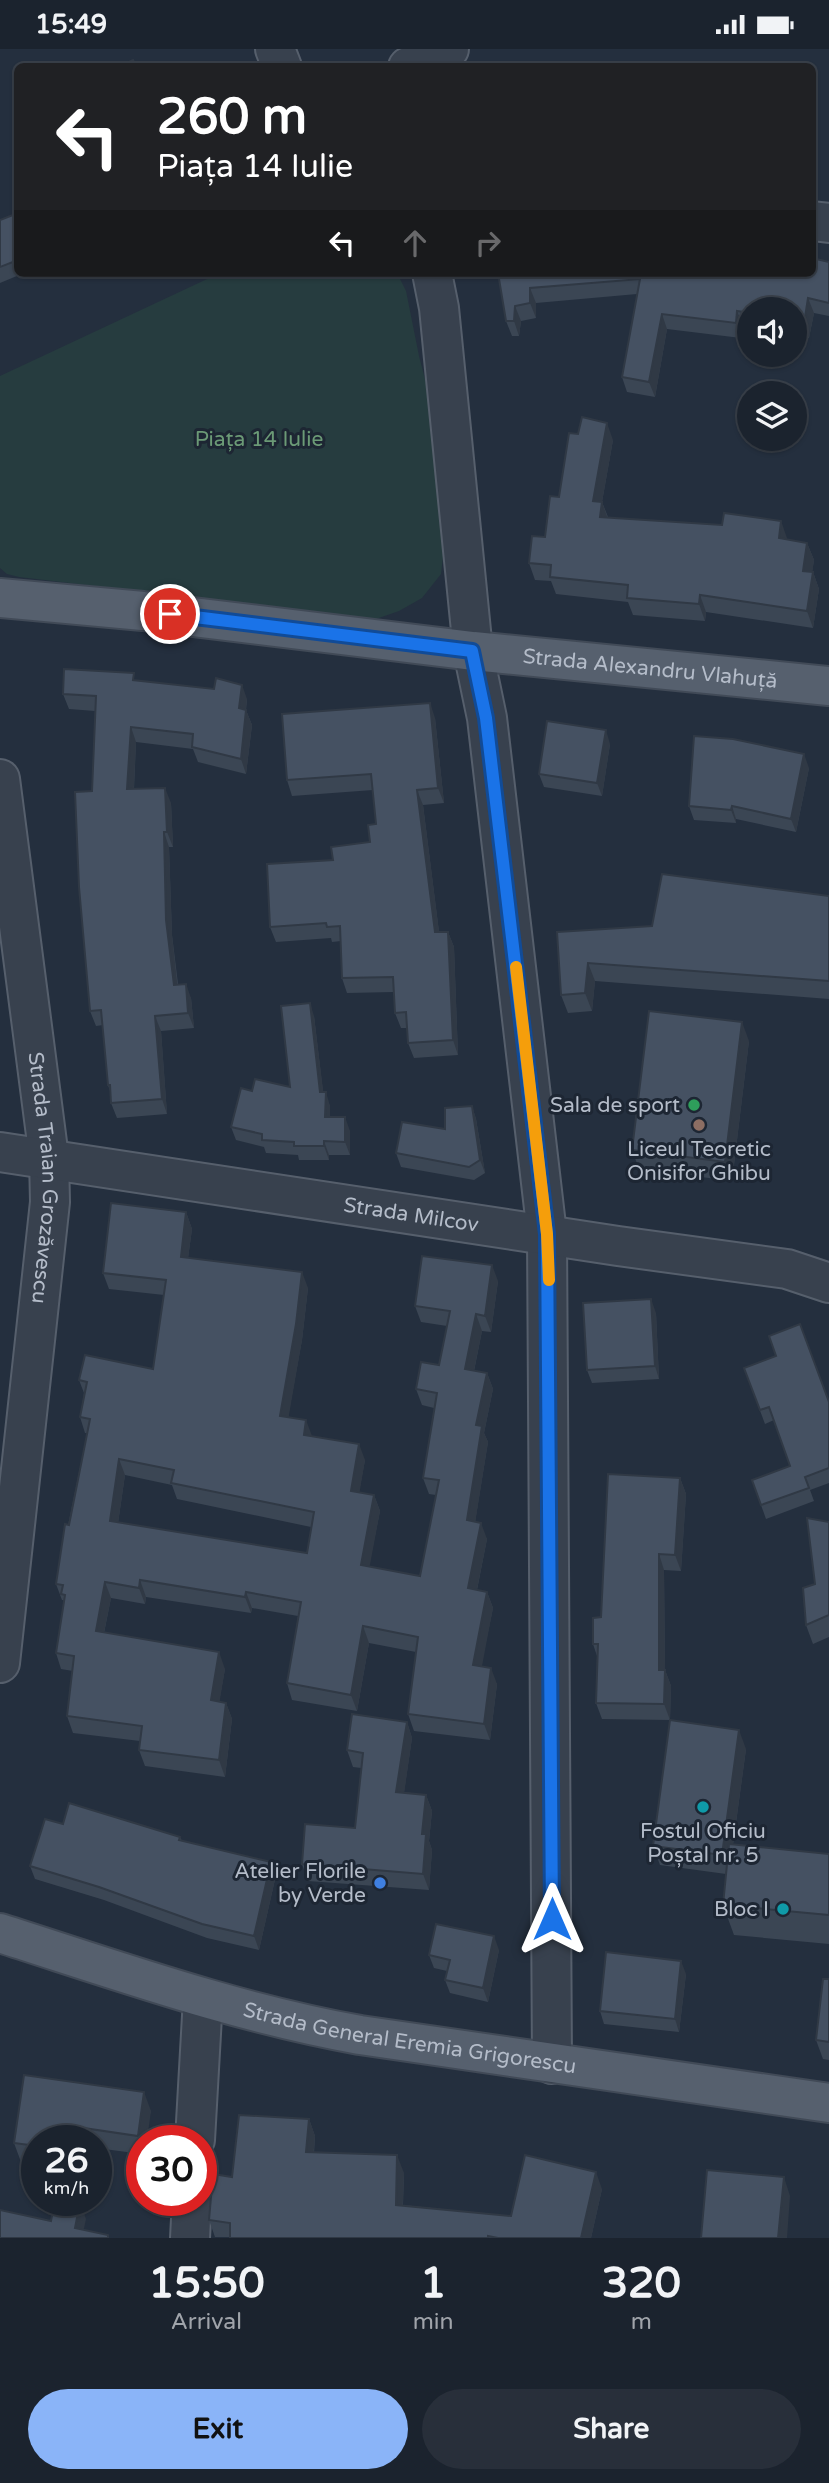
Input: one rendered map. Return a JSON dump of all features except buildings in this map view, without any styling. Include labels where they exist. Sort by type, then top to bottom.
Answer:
[{"type":"main road","points":[[0,599],[143,611],[472,651]]},
{"type":"main road","name":"Strada Alexandru Vlahuță","points":[[472,651],[829,686]]},
{"type":"main road","name":"Strada General Eremia Grigorescu","points":[[0,1933],[203,1998],[302,2024],[552,2064],[829,2103]]},
{"type":"street","points":[[417,63],[449,49]]},
{"type":"street","points":[[433,277],[444,347],[472,651],[486,718],[547,1234],[552,2064]]},
{"type":"street","name":"Strada Traian Grozăvescu","points":[[0,779],[49,1159],[50,1202],[0,1663]]},
{"type":"street","name":"Strada Milcov","points":[[0,1152],[827,1277]]},
{"type":"street","points":[[196,2125],[203,1998]]},
{"type":"street","points":[[190,2238],[191,2216]]},
{"type":"green space","name":"Piața 14 Iulie","points":[[211,277],[399,277],[406,291],[434,414],[448,513],[441,574],[422,598],[399,611],[376,619],[7,574],[0,568],[0,376]]},
{"type":"slow traffic","points":[[516,967],[547,1234],[549,1280]]},
{"type":"place","name":"Sala de sport","points":[[694,1105]]},
{"type":"place","name":"Liceul Teoretic Onisifor Ghibu","points":[[699,1125]]},
{"type":"place","name":"Fostul Oficiu Poștal nr. 5","points":[[703,1807]]},
{"type":"place","name":"Atelier Florile by Verde","points":[[380,1883]]},
{"type":"place","name":"Bloc I","points":[[783,1909]]},
{"type":"route","points":[[170,614],[472,651],[486,718],[547,1234],[550,1338],[552,1919]]}]
